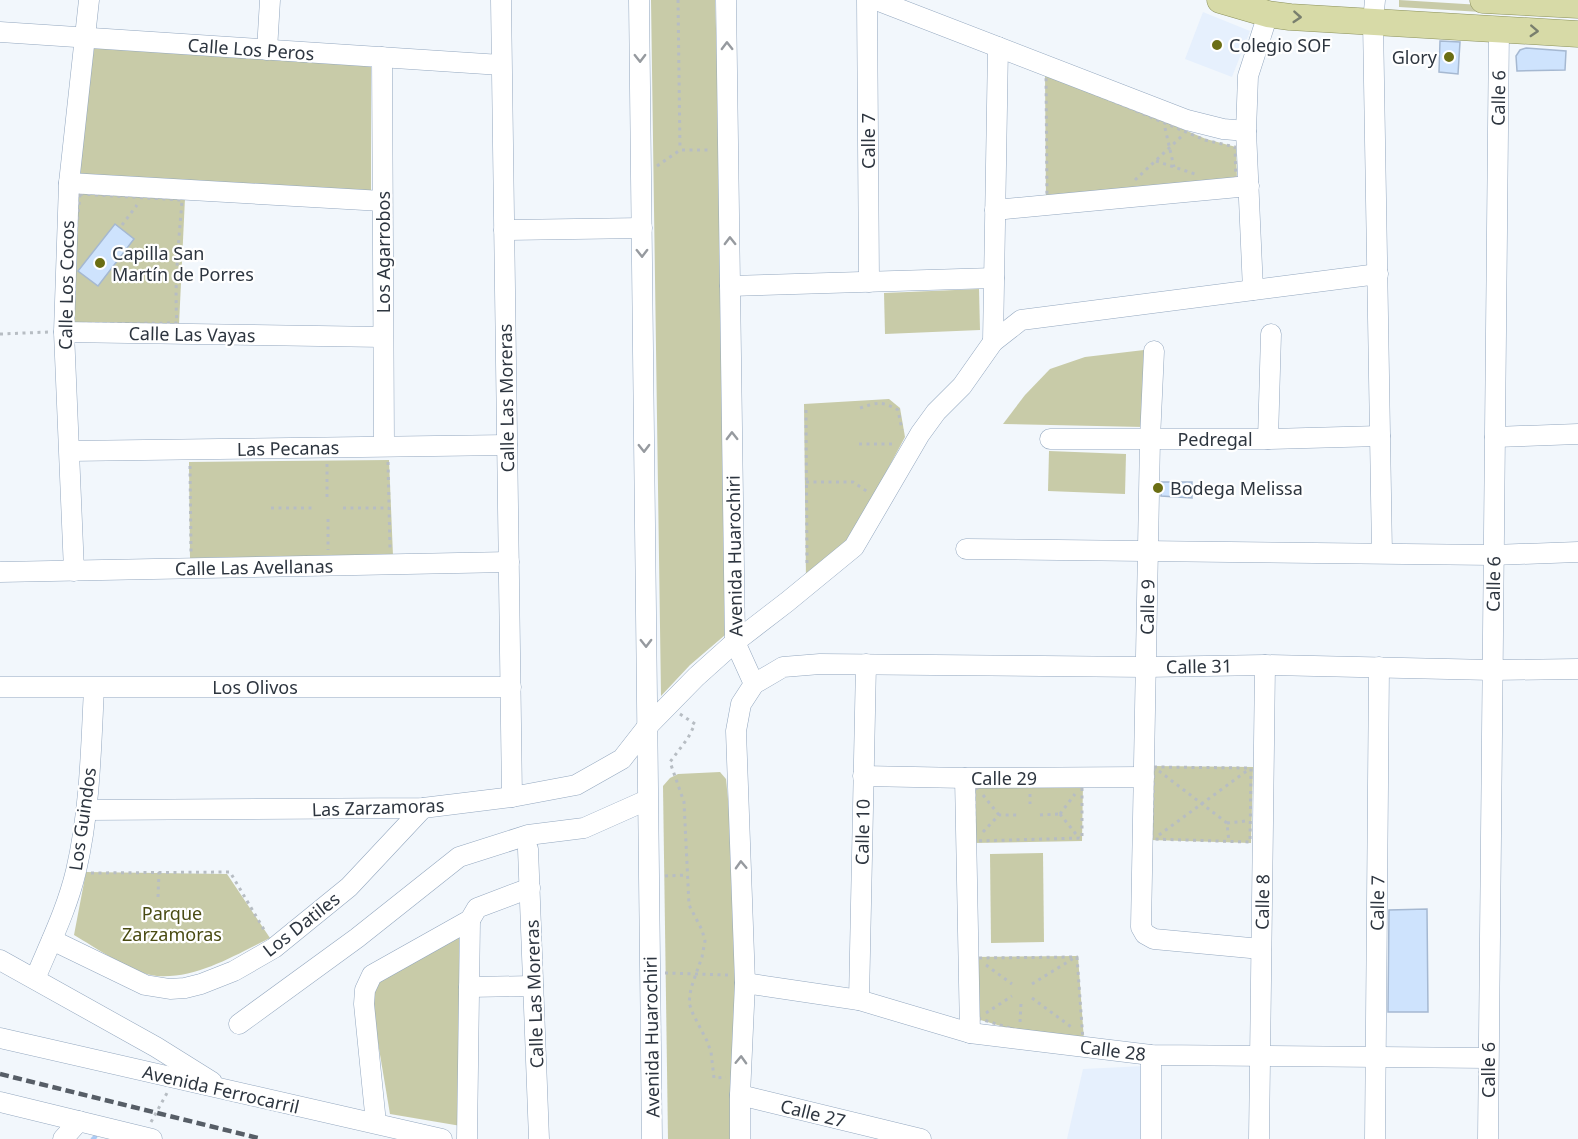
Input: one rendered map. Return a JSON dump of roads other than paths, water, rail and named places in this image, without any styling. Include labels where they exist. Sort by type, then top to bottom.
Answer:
[{"type":"main road","points":[[1220,0],[1268,14],[1374,11],[1499,29],[1578,34]]},
{"type":"main road","points":[[1483,0],[1578,5]]},
{"type":"street","name":"Calle Los Cocos","points":[[74,571],[64,332],[69,183],[89,0]]},
{"type":"street","points":[[267,50],[270,0]]},
{"type":"street","name":"Calle Las Moreras","points":[[501,0],[512,797]]},
{"type":"street","name":"Avenida Huarochiri","points":[[639,0],[652,1139]]},
{"type":"street","name":"Avenida Huarochiri","points":[[726,0],[735,642],[754,684]]},
{"type":"street","name":"Calle 7","points":[[867,0],[869,282]]},
{"type":"street","points":[[876,0],[1187,120],[1223,129],[1246,131]]},
{"type":"street","points":[[1374,11],[1382,554]]},
{"type":"street","points":[[1253,290],[1246,131],[1248,76],[1268,14]]},
{"type":"street","name":"Calle 6","points":[[1488,1139],[1499,29]]},
{"type":"street","name":"Calle Los Peros","points":[[0,32],[501,65]]},
{"type":"street","points":[[993,342],[998,47]]},
{"type":"street","name":"Los Agarrobos","points":[[382,57],[386,454]]},
{"type":"street","points":[[69,183],[382,201]]},
{"type":"street","points":[[995,210],[1249,186]]},
{"type":"street","points":[[504,230],[642,228]]},
{"type":"street","name":"Las Zarzamoras","points":[[86,810],[423,808],[512,797],[576,785],[622,759],[647,727],[696,677],[735,642],[854,547],[920,434],[936,412],[962,386],[993,342],[1021,320],[1378,274]]},
{"type":"street","points":[[730,286],[994,278]]},
{"type":"street","name":"Calle Las Vayas","points":[[64,332],[384,337]]},
{"type":"street","points":[[1268,439],[1271,334]]},
{"type":"street","name":"Calle 9","points":[[1154,351],[1146,667],[1149,772],[1141,927],[1145,934],[1154,939],[1262,949]]},
{"type":"street","points":[[1494,437],[1578,434]]},
{"type":"street","name":"Pedregal","points":[[1050,440],[1380,436]]},
{"type":"street","name":"Las Pecanas","points":[[70,451],[386,454],[507,445]]},
{"type":"street","points":[[966,549],[1493,555],[1578,552]]},
{"type":"street","name":"Calle Las Avellanas","points":[[0,573],[509,562]]},
{"type":"street","name":"Calle 31","points":[[754,684],[783,667],[820,664],[1146,667],[1265,664],[1492,670],[1578,669]]},
{"type":"street","name":"Calle 10","points":[[859,1000],[866,664]]},
{"type":"street","name":"Calle 8","points":[[1259,1139],[1265,664]]},
{"type":"street","name":"Calle 7","points":[[1375,1139],[1379,668]]},
{"type":"street","points":[[740,1139],[745,979],[736,732],[741,704],[754,684]]},
{"type":"street","name":"Los Olivos","points":[[0,687],[511,687]]},
{"type":"street","name":"Los Guindos","points":[[35,979],[59,924],[76,873],[84,833],[90,775],[94,688]]},
{"type":"street","name":"Calle 29","points":[[863,776],[971,782],[1149,772]]},
{"type":"street","points":[[971,782],[973,1025]]},
{"type":"street","points":[[239,1024],[357,938],[459,857],[528,836],[584,828],[647,800]]},
{"type":"street","name":"Los Datiles","points":[[52,940],[145,985],[170,989],[185,988],[218,978],[274,948],[349,887],[423,808]]},
{"type":"street","name":"Calle Las Moreras","points":[[528,849],[539,1139]]},
{"type":"street","points":[[467,1139],[470,920],[477,908],[530,888]]},
{"type":"street","points":[[376,1123],[364,1004],[365,990],[372,975],[470,920]]},
{"type":"street","points":[[0,960],[156,1047],[225,1089]]},
{"type":"street","name":"Calle 28","points":[[745,979],[859,1000],[973,1025],[1151,1055],[1488,1058]]},
{"type":"street","points":[[469,987],[533,986]]},
{"type":"street","name":"Avenida Ferrocarril","points":[[0,1038],[442,1139]]},
{"type":"street","points":[[1151,1055],[1151,1139]]},
{"type":"street","name":"Calle 27","points":[[740,1095],[921,1139]]},
{"type":"street","points":[[0,1102],[146,1138]]},
{"type":"street","points":[[63,1139],[79,1121]]},
{"type":"railway","points":[[0,1074],[262,1139]]},
{"type":"place","name":"Colegio SOF","points":[[1217,45]]},
{"type":"place","name":"Glory","points":[[1449,57]]},
{"type":"place","name":"Capilla San Martín de Porres","points":[[100,263]]},
{"type":"place","name":"Bodega Melissa","points":[[1158,488]]},
{"type":"park label","name":"Parque Zarzamoras","points":[[172,923]]}]
